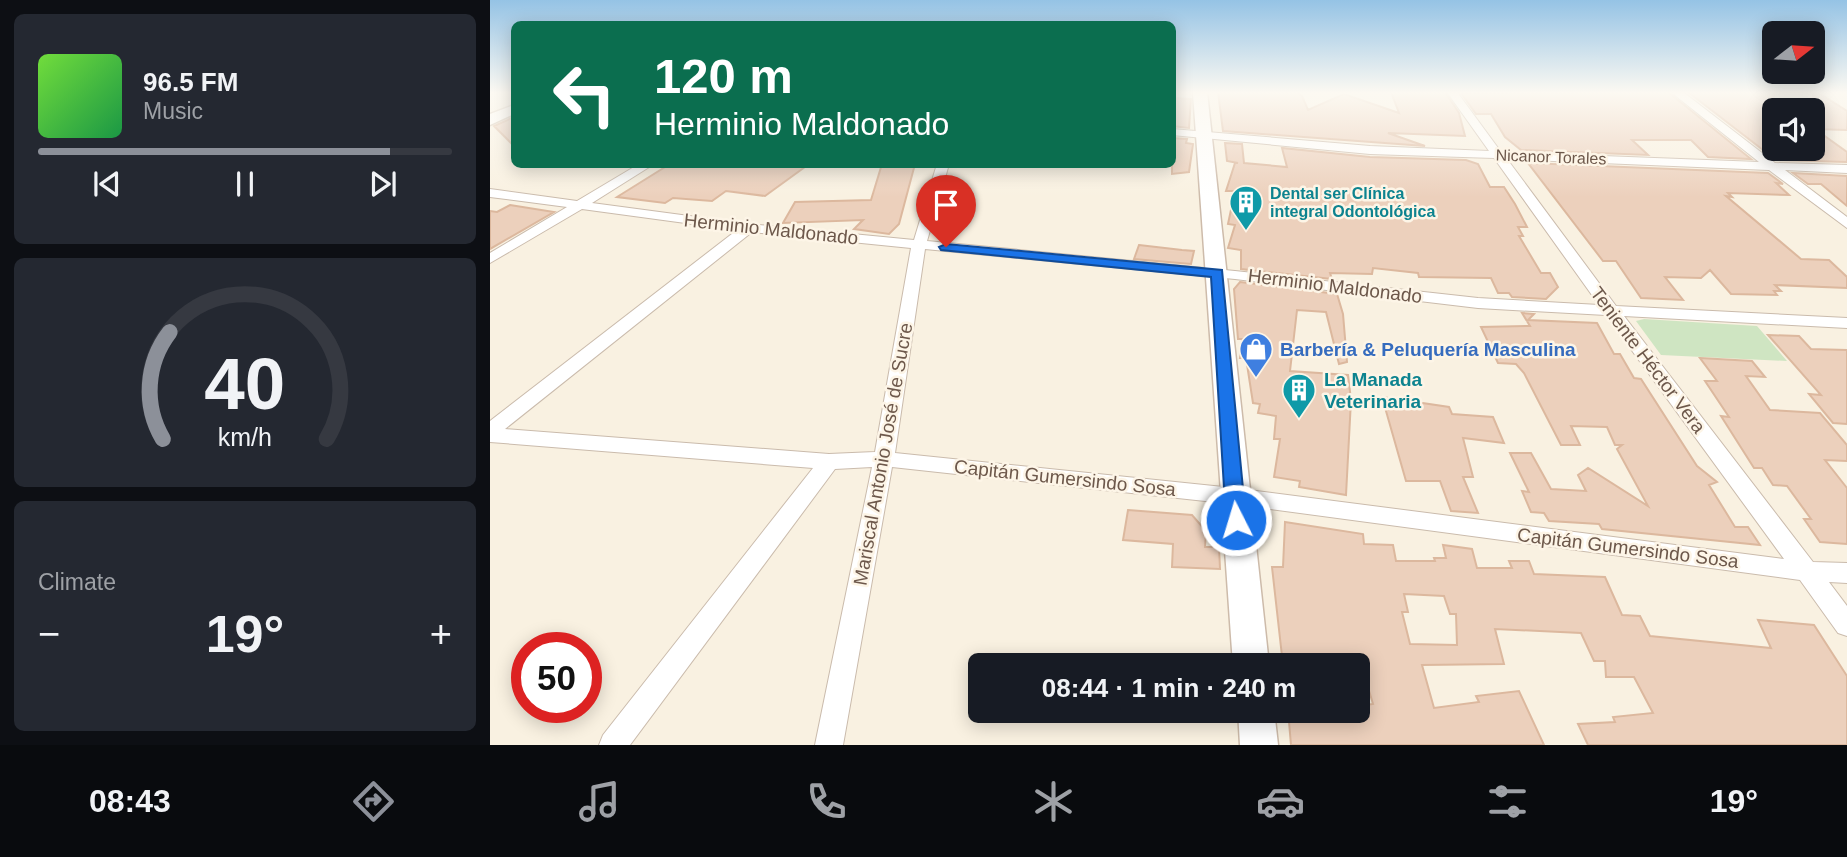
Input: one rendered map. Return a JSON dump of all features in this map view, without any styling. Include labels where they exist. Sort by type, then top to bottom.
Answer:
[{"type":"main road","points":[[1202,127],[1217,273],[1233,496],[1250,653]]},
{"type":"main road","points":[[1257,723],[1259,745]]},
{"type":"street","name":"Teniente Héctor Vera","points":[[1478,127],[1804,571],[1847,625]]},
{"type":"street","points":[[1721,127],[1847,224]]},
{"type":"street","name":"Nicanor Torales","points":[[1176,132],[1370,150],[1847,169]]},
{"type":"street","points":[[490,259],[642,168]]},
{"type":"street","name":"Mariscal Antonio José de Sucre","points":[[829,745],[884,459],[919,245],[942,168]]},
{"type":"street","name":"Herminio Maldonado","points":[[490,193],[749,228],[1217,273],[1478,303],[1847,323]]},
{"type":"street","points":[[490,433],[749,228]]},
{"type":"street","name":"Capitán Gumersindo Sosa","points":[[490,433],[829,462],[884,459],[1233,496],[1804,571],[1847,573]]},
{"type":"street","points":[[613,745],[829,462]]},
{"type":"green space","points":[[1644,319],[1757,326],[1787,361],[1661,355],[1636,321]]},
{"type":"building","points":[[495,127],[511,127],[511,143]]},
{"type":"building","points":[[1222,127],[1463,127],[1465,136],[1388,133],[1425,146],[1223,131]]},
{"type":"building","points":[[1499,127],[1711,127],[1751,159],[1708,157],[1691,140],[1632,140],[1648,155],[1521,150],[1505,137]]},
{"type":"building","points":[[1733,127],[1762,127],[1762,149]]},
{"type":"building","points":[[1825,127],[1847,127],[1847,130],[1825,129]]},
{"type":"building","points":[[1825,136],[1847,152],[1847,162],[1812,161],[1825,161]]},
{"type":"building","points":[[1176,138],[1187,139],[1186,143],[1193,144],[1189,172],[1172,174],[1172,168],[1176,168]]},
{"type":"building","points":[[1225,143],[1242,144],[1244,163],[1287,167],[1282,148],[1370,157],[1466,160],[1478,164],[1490,187],[1504,187],[1527,227],[1518,227],[1523,236],[1519,236],[1541,273],[1550,273],[1558,287],[1546,299],[1512,297],[1509,293],[1498,293],[1491,278],[1419,277],[1418,273],[1373,268],[1372,274],[1330,273],[1332,279],[1241,269],[1241,250],[1228,248],[1235,225],[1228,224],[1235,191],[1226,191],[1235,163],[1238,163],[1227,161]]},
{"type":"building","points":[[1528,163],[1768,173],[1783,184],[1776,183],[1789,195],[1728,193],[1732,197],[1726,196],[1801,259],[1829,260],[1847,277],[1847,288],[1775,285],[1781,291],[1774,291],[1777,295],[1731,294],[1710,270],[1701,278],[1665,277],[1683,300],[1641,298],[1616,261],[1603,261]]},
{"type":"building","points":[[664,168],[804,168],[765,196],[726,191],[712,201],[673,198],[665,203],[617,197]]},
{"type":"building","points":[[881,168],[914,168],[899,224],[889,234],[854,229],[863,220],[783,223],[795,202],[871,200]]},
{"type":"building","points":[[1793,173],[1847,176],[1847,206],[1821,184],[1808,184]]},
{"type":"building","points":[[510,205],[554,212],[490,249],[490,211],[497,212]]},
{"type":"building","points":[[1139,245],[1194,251],[1191,264],[1134,259]]},
{"type":"building","points":[[1240,282],[1337,294],[1343,314],[1347,362],[1339,364],[1326,312],[1297,310],[1290,371],[1348,375],[1351,400],[1346,495],[1299,487],[1300,481],[1274,477],[1280,439],[1274,439],[1276,416],[1258,413],[1260,404],[1253,403],[1246,358],[1240,358],[1243,339],[1238,339],[1234,289]]},
{"type":"building","points":[[1522,313],[1534,314],[1528,320],[1597,323],[1614,354],[1620,354],[1634,378],[1641,379],[1697,466],[1717,482],[1709,485],[1735,527],[1748,527],[1760,545],[1602,529],[1599,524],[1549,521],[1544,513],[1531,512],[1522,491],[1529,492],[1510,453],[1531,453],[1551,489],[1586,491],[1578,475],[1588,468],[1648,506],[1617,449],[1622,445],[1615,445],[1607,427],[1571,426],[1580,445],[1561,445],[1524,373],[1516,364],[1498,363],[1481,327],[1530,326]]},
{"type":"building","points":[[1768,335],[1799,336],[1811,349],[1847,350],[1847,424],[1833,423],[1809,394],[1821,395]]},
{"type":"building","points":[[1700,358],[1752,361],[1765,377],[1746,376],[1770,410],[1820,413],[1847,445],[1847,461],[1825,460],[1847,488],[1847,544],[1820,542],[1804,519],[1811,519],[1787,486],[1773,485],[1762,468],[1754,468],[1721,416],[1729,417],[1705,381],[1717,381]]},
{"type":"building","points":[[1382,397],[1449,407],[1452,414],[1493,417],[1504,443],[1463,438],[1473,477],[1463,477],[1478,513],[1451,511],[1440,481],[1406,481]]},
{"type":"building","points":[[1128,510],[1192,515],[1206,531],[1205,547],[1219,547],[1220,569],[1172,567],[1173,544],[1123,540]]},
{"type":"building","points":[[1285,522],[1363,534],[1364,544],[1393,545],[1396,561],[1435,561],[1434,558],[1446,558],[1443,545],[1472,549],[1477,568],[1512,568],[1509,561],[1529,561],[1534,574],[1605,577],[1622,615],[1640,616],[1650,636],[1771,648],[1758,620],[1814,625],[1847,676],[1847,745],[1588,745],[1578,724],[1615,722],[1613,717],[1653,713],[1634,677],[1606,677],[1605,661],[1594,661],[1581,633],[1495,629],[1504,664],[1422,665],[1434,708],[1479,702],[1476,696],[1519,691],[1544,745],[1291,745],[1289,723],[1370,723],[1370,704],[1373,704],[1370,694],[1370,653],[1282,653],[1272,567],[1283,567]],"holes":[[[1404,594],[1444,596],[1450,614],[1456,614],[1457,645],[1410,644],[1402,612],[1408,612]]]},
{"type":"place","name":"Dental ser Clínica integral Odontológica","points":[[1246,232]]},
{"type":"place","name":"Barbería & Peluquería Masculina","points":[[1256,379]]},
{"type":"place","name":"La Manada Veterinaria","points":[[1299,420]]},
{"type":"route","points":[[946,247],[1217,273],[1236,520]]}]
